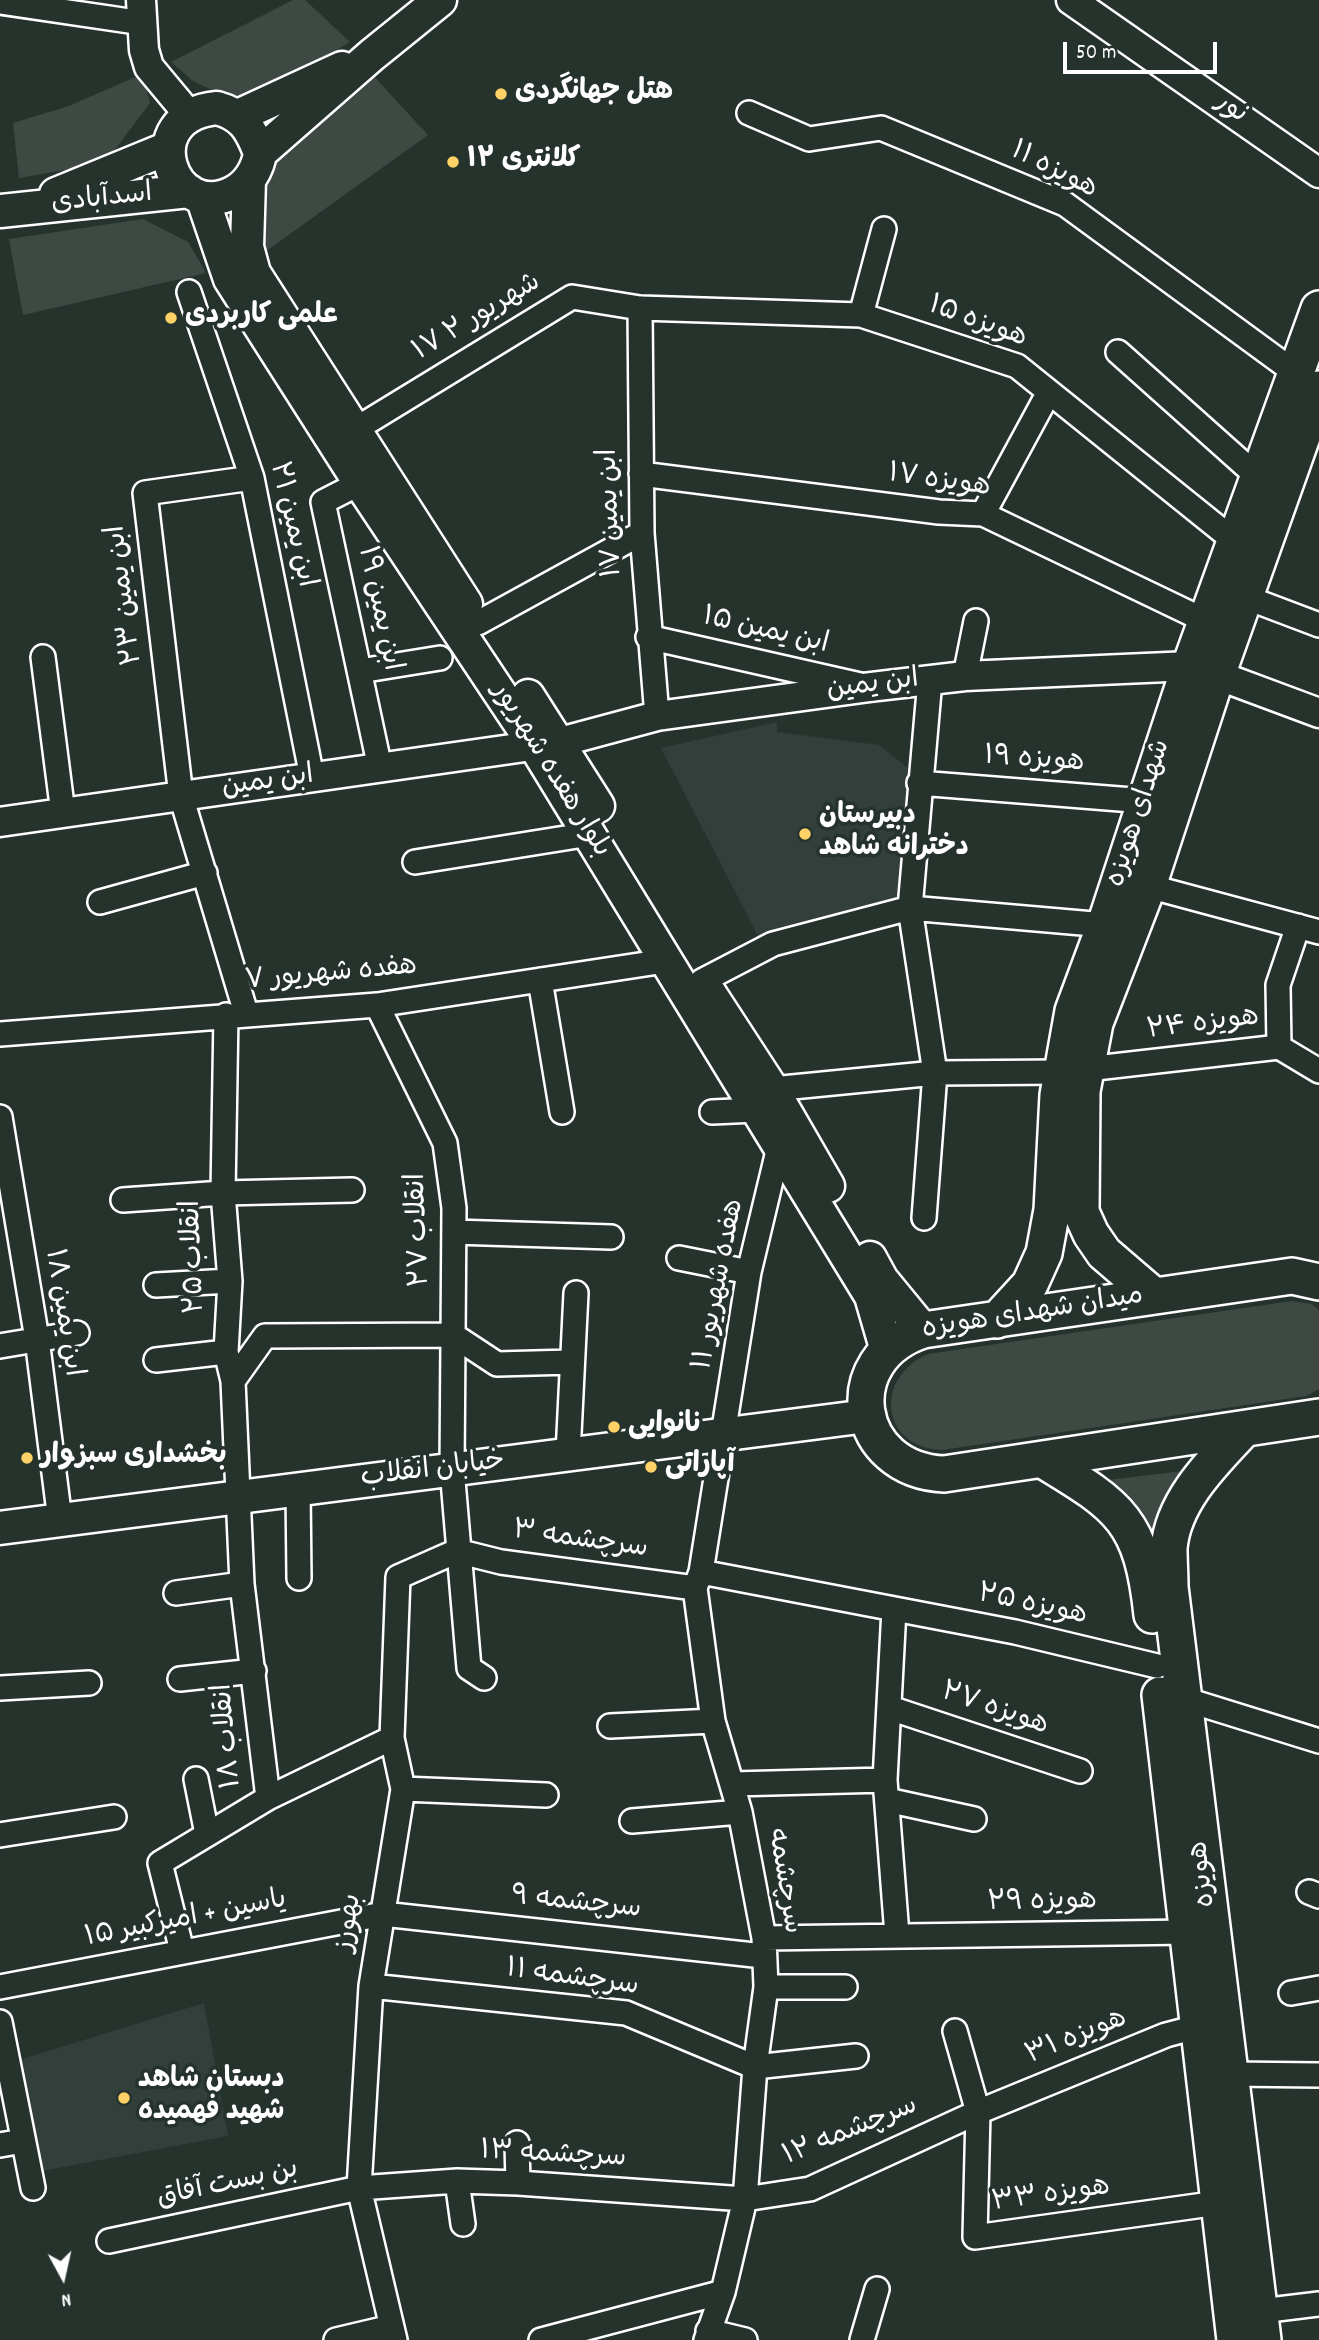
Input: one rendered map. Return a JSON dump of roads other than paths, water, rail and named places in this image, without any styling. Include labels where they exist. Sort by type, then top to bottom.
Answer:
[{"type":"main road","points":[[255,167],[251,130],[238,116],[217,108],[189,115],[171,135],[168,148],[172,173],[195,194],[228,195],[372,55],[440,0]]},
{"type":"main road","points":[[238,116],[372,55]]},
{"type":"main road","name":"اسدآبادی","points":[[8,211],[168,148]]},
{"type":"main road","name":"بلوار هفده شهریور","points":[[255,167],[247,247],[254,272],[478,623],[547,744],[590,834],[665,961],[764,1099],[882,1280],[923,1331]]},
{"type":"main road","name":"بلوار هفده شهریور","points":[[195,194],[230,279],[360,483],[547,744],[702,981],[764,1099],[779,1147],[871,1296],[887,1351]]},
{"type":"main road","name":"اسدآبادی","points":[[8,211],[195,194]]},
{"type":"main road","name":"شهدای هویزه","points":[[1154,1296],[1104,1253],[1081,1212],[1082,1091],[1074,1070],[1073,1011],[1105,925],[1145,801],[1204,671],[1245,597],[1313,389],[1319,309]]},
{"type":"main road","name":"شهدای هویزه","points":[[997,1320],[1030,1284],[1044,1253],[1052,1210],[1052,1158],[1074,1070],[1148,886],[1204,671],[1208,622],[1258,477],[1313,389]]},
{"type":"main road","name":"میدان شهدای هویزه","points":[[1319,1282],[1292,1276],[923,1331],[909,1335],[887,1351],[878,1361],[867,1387],[867,1416],[871,1430],[883,1449],[900,1464],[914,1470],[944,1474],[1319,1417]]},
{"type":"main road","name":"خیابان انقلاب","points":[[0,1528],[867,1416]]},
{"type":"main road","name":"هویزه","points":[[1242,1430],[1198,1478],[1180,1512],[1169,1546],[1170,1587],[1262,2326]]},
{"type":"main road","name":"هویزه","points":[[1043,1460],[1107,1500],[1136,1538],[1147,1574],[1235,2340]]},
{"type":"street","name":"نور","points":[[1071,0],[1319,173]]},
{"type":"street","points":[[0,2],[142,11],[149,67],[189,115]]},
{"type":"street","name":"هویزه ۱۱","points":[[749,113],[809,139],[881,128],[1065,204],[1313,389]]},
{"type":"street","points":[[861,315],[884,229]]},
{"type":"street","name":"ابن یمین ۲۱","points":[[189,292],[251,478],[313,777]]},
{"type":"street","name":"۱۷ شهریور ۲","points":[[356,429],[572,297],[640,307]]},
{"type":"street","name":"هویزه ۱۵","points":[[640,307],[861,315],[1017,366],[1237,543]]},
{"type":"street","name":"ابن یمین ۱۷","points":[[640,307],[642,533],[648,638],[657,716]]},
{"type":"street","points":[[1118,352],[1258,477]]},
{"type":"street","points":[[983,514],[1049,391]]},
{"type":"street","name":"هویزه ۱۷","points":[[640,474],[939,512],[983,514],[1208,622]]},
{"type":"street","name":"ابن یمین ۲۳","points":[[181,796],[145,493],[251,478]]},
{"type":"street","name":"ابن یمین ۱۹","points":[[360,483],[323,502],[380,768]]},
{"type":"street","points":[[478,623],[642,533]]},
{"type":"street","points":[[1245,597],[1319,625]]},
{"type":"street","points":[[965,676],[976,621]]},
{"type":"street","name":"ابن یمین ۱۵","points":[[648,638],[870,687]]},
{"type":"street","points":[[43,657],[63,813]]},
{"type":"street","points":[[360,671],[440,658]]},
{"type":"street","name":"ابن یمین","points":[[0,822],[547,744],[657,716],[965,676],[1204,671],[1319,713]]},
{"type":"street","points":[[924,1218],[935,1073],[910,908],[930,680]]},
{"type":"street","name":"هویزه ۱۹","points":[[919,783],[1145,801]]},
{"type":"street","name":"انقلاب ۲۵","points":[[181,796],[205,873],[236,1014],[223,1193],[230,1281],[226,1352],[233,1381],[236,1497]]},
{"type":"street","points":[[415,862],[590,834]]},
{"type":"street","points":[[100,902],[205,873]]},
{"type":"street","points":[[1148,886],[1309,929],[1278,985],[1279,1047]]},
{"type":"street","points":[[702,981],[774,944],[910,908],[1105,925]]},
{"type":"street","name":"هفده شهریور ۷","points":[[0,1034],[377,1005],[665,961]]},
{"type":"street","points":[[540,980],[562,1112]]},
{"type":"street","name":"انقلاب ۲۷","points":[[377,1005],[445,1143],[454,1208],[452,1469],[457,1552],[469,1668],[484,1678]]},
{"type":"street","name":"هویزه ۲۴","points":[[712,1112],[764,1099],[935,1073],[1074,1070],[1279,1047],[1319,1071]]},
{"type":"street","name":"ابن یمین ۱۸","points":[[0,1117],[37,1339],[60,1520]]},
{"type":"street","name":"هفده شهریور ۱۱","points":[[725,1434],[749,1272],[779,1147]]},
{"type":"street","points":[[123,1200],[223,1193],[352,1190]]},
{"type":"street","points":[[454,1232],[611,1237]]},
{"type":"street","points":[[679,1258],[749,1272]]},
{"type":"street","points":[[156,1285],[230,1281]]},
{"type":"street","points":[[568,1454],[576,1293]]},
{"type":"street","points":[[0,1346],[77,1333]]},
{"type":"street","points":[[233,1381],[265,1336],[453,1335],[497,1364],[571,1362]]},
{"type":"street","points":[[156,1360],[226,1352]]},
{"type":"street","name":"سرچشمه","points":[[707,2335],[723,2292],[745,2199],[755,2067],[766,1987],[764,1947],[740,1812],[713,1721],[698,1579],[725,1434]]},
{"type":"street","points":[[298,1489],[299,1578]]},
{"type":"street","name":"انقلاب ۱۸","points":[[181,1951],[160,1863],[268,1798],[242,1584],[236,1497]]},
{"type":"street","name":"سرچشمه ۳","points":[[457,1552],[501,1562],[698,1579],[894,1609]]},
{"type":"street","name":"بهورز","points":[[393,2334],[359,2188],[371,1986],[403,1788],[392,1738],[398,1577],[457,1552]]},
{"type":"street","points":[[176,1593],[242,1584]]},
{"type":"street","points":[[894,1609],[886,1790],[897,1936]]},
{"type":"street","name":"هویزه ۲۵","points":[[894,1609],[1015,1632],[1157,1666]]},
{"type":"street","points":[[180,1679],[254,1671]]},
{"type":"street","points":[[0,1688],[89,1683]]},
{"type":"street","points":[[1184,1699],[1319,1741]]},
{"type":"street","name":"هویزه ۲۷","points":[[890,1708],[1080,1771]]},
{"type":"street","points":[[610,1726],[713,1721]]},
{"type":"street","points":[[268,1798],[392,1738]]},
{"type":"street","points":[[196,1779],[207,1834]]},
{"type":"street","points":[[733,1784],[886,1790],[974,1819]]},
{"type":"street","points":[[403,1788],[547,1795]]},
{"type":"street","points":[[632,1821],[740,1812]]},
{"type":"street","points":[[0,1835],[114,1817]]},
{"type":"street","name":"سرچشمه ۹","points":[[383,1914],[764,1947],[897,1936]]},
{"type":"street","name":"یاسین + امیرکبیر ۱۵","points":[[0,1987],[383,1914]]},
{"type":"street","name":"هویزه ۲۹","points":[[897,1936],[1188,1932]]},
{"type":"street","name":"سرچشمه ۱۱","points":[[371,1986],[625,2013],[755,2067]]},
{"type":"street","points":[[766,1987],[845,1987]]},
{"type":"street","points":[[1291,1993],[1319,1988]]},
{"type":"street","points":[[0,2022],[33,2188]]},
{"type":"street","name":"هویزه ۳۱","points":[[978,2112],[1166,2035],[1200,2026]]},
{"type":"street","name":"هویزه ۳۳","points":[[955,2031],[978,2112],[975,2237],[1218,2203]]},
{"type":"street","points":[[755,2067],[856,2056]]},
{"type":"street","points":[[1230,2074],[1319,2074]]},
{"type":"street","name":"سرچشمه ۱۲","points":[[745,2199],[810,2189],[978,2112]]},
{"type":"street","points":[[0,2145],[23,2141]]},
{"type":"street","points":[[517,2143],[518,2183]]},
{"type":"street","points":[[457,2181],[463,2224]]},
{"type":"street","name":"سرچشمه ۱۳","points":[[359,2188],[457,2181],[745,2199]]},
{"type":"street","name":"بن بست آفاق","points":[[109,2241],[359,2188]]},
{"type":"street","points":[[862,2340],[877,2289]]},
{"type":"street","points":[[541,2340],[723,2292]]},
{"type":"street","points":[[1262,2326],[1319,2304]]},
{"type":"street","points":[[336,2340],[393,2334]]},
{"type":"street","points":[[707,2335],[745,2340]]},
{"type":"place","name":"هتل جهانگردی","points":[[501,94]]},
{"type":"place","name":"کلانتری ۱۲","points":[[453,162]]},
{"type":"place","name":"علمی کاربردی","points":[[171,318]]},
{"type":"place","name":"دبیرستان دخترانه شاهد","points":[[805,834]]},
{"type":"place","name":"نانوایی","points":[[614,1427]]},
{"type":"place","name":"بخشداری سبزوار","points":[[27,1458]]},
{"type":"place","name":"آپاراتی","points":[[651,1467]]},
{"type":"place","name":"دبستان شاهد شهید فهمیده","points":[[124,2098]]}]
